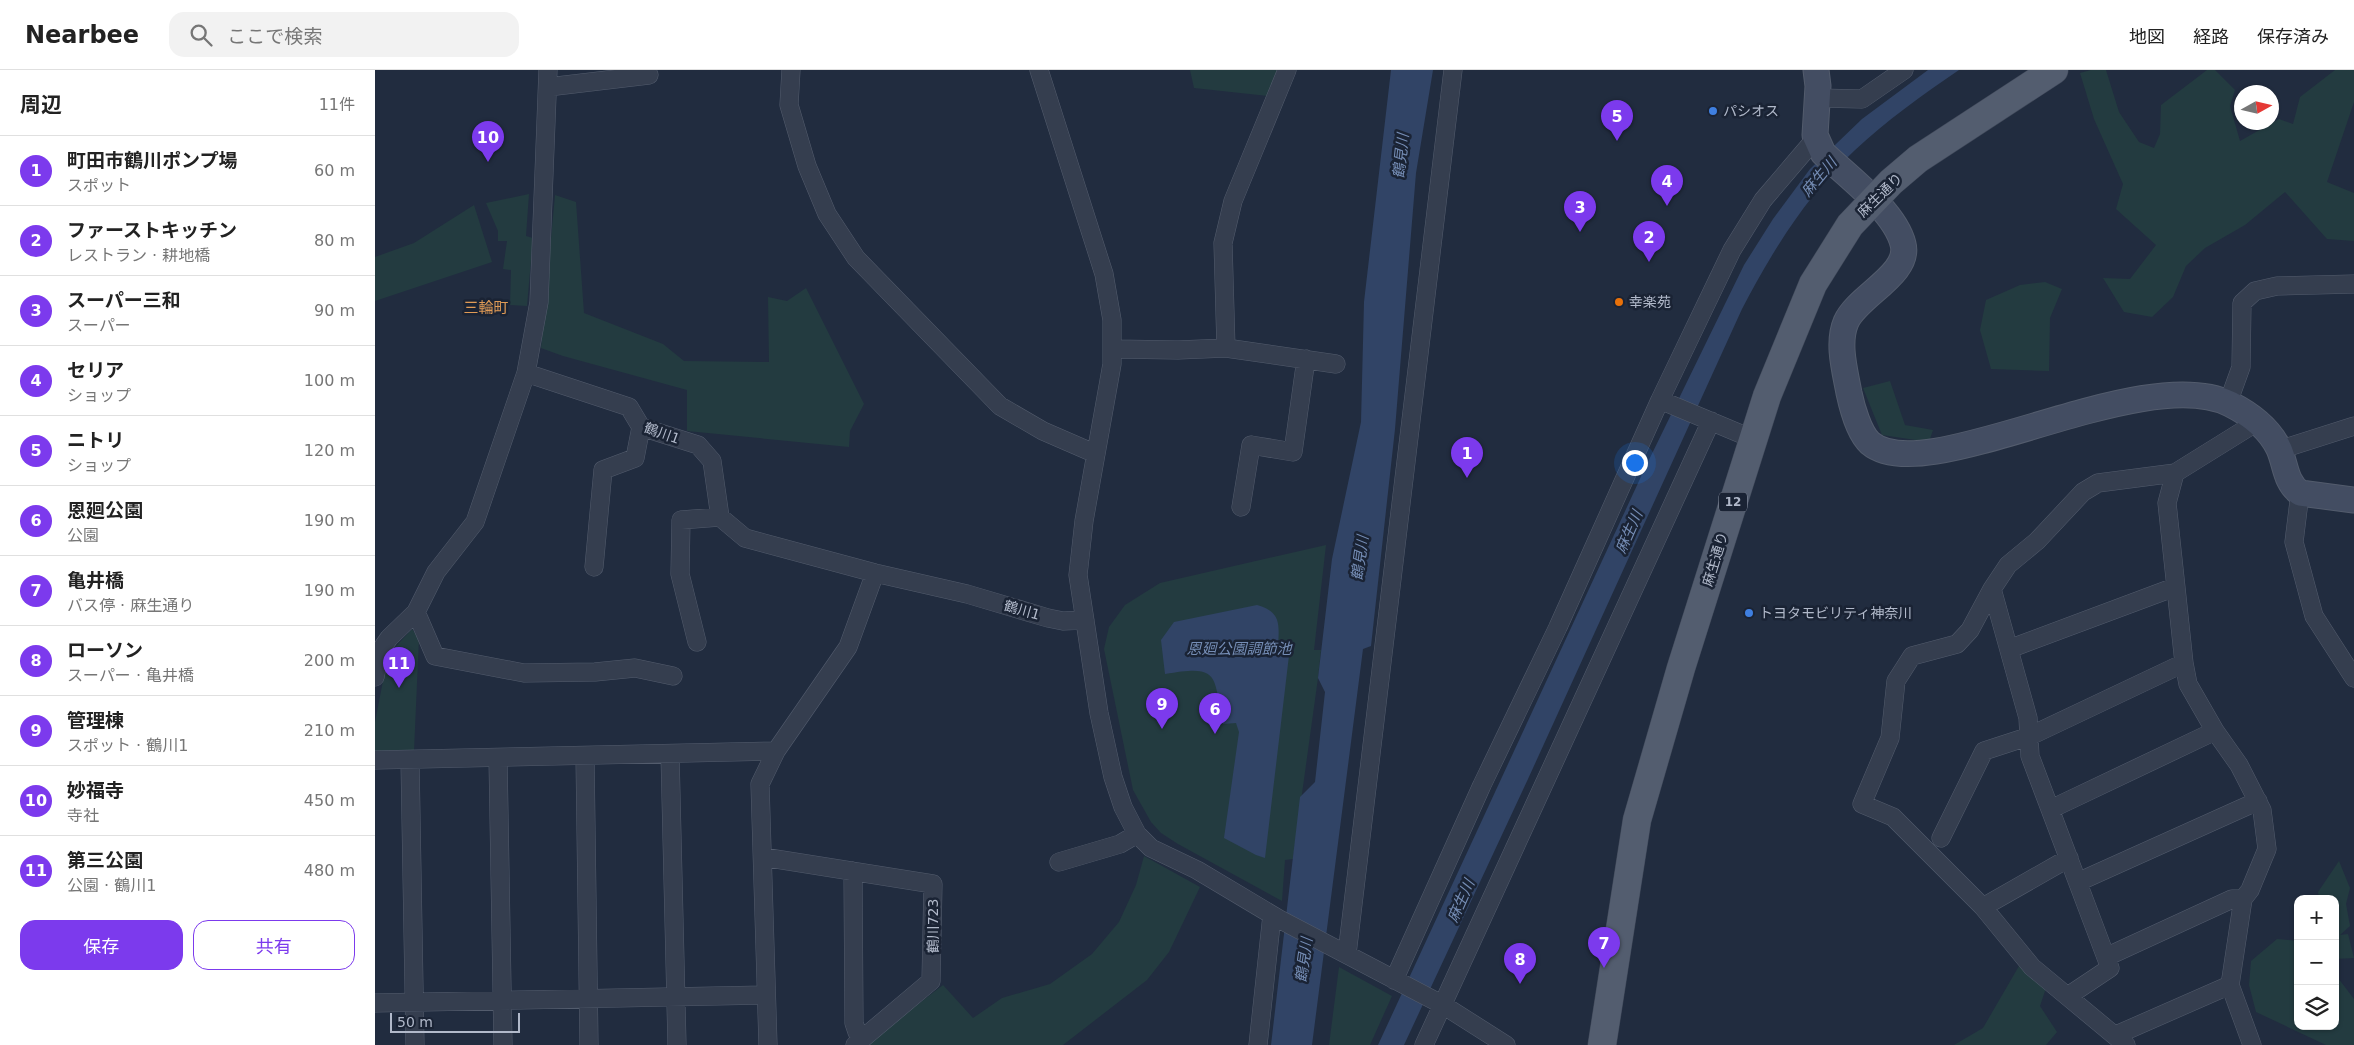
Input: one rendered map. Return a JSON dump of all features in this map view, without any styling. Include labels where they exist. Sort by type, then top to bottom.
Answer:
[{"type":"main road","name":"麻生通り","points":[[1602,1045],[1637,820],[1681,668],[1767,396],[1813,284],[1835,246],[1872,199],[1918,159],[2053,70]]},
{"type":"street","points":[[791,70],[789,105],[807,166],[827,214],[856,258],[1000,406],[1043,431],[1097,454]]},
{"type":"street","points":[[1039,70],[1105,274],[1111,306],[1113,348],[1078,562],[1078,575],[1099,713],[1113,777],[1123,807],[1137,834],[1151,848],[1197,870],[1275,917],[1345,952],[1439,1004],[1506,1045]]},
{"type":"street","points":[[1226,348],[1223,243],[1233,201],[1287,70]]},
{"type":"street","points":[[1345,952],[1453,70]]},
{"type":"street","points":[[1816,70],[1818,98],[1816,141],[1823,153],[1872,199],[1897,230],[1903,244],[1904,255],[1900,265],[1884,282],[1856,306],[1846,323],[1842,342],[1845,374],[1853,410],[1867,441],[1880,451],[1895,454],[1944,451],[2113,405],[2166,397],[2205,395],[2228,403],[2257,422],[2271,436],[2279,450],[2288,480],[2293,488],[2300,493],[2354,500]]},
{"type":"street","points":[[1818,98],[1862,99],[1905,70]]},
{"type":"street","points":[[375,677],[382,638],[416,612],[436,572],[475,522],[526,373],[539,302],[548,79],[649,75]]},
{"type":"street","points":[[1397,981],[1482,785],[1666,402],[1732,250],[1763,200],[1816,141]]},
{"type":"street","points":[[2228,403],[2241,366],[2242,303],[2255,291],[2277,286],[2354,284]]},
{"type":"street","points":[[1113,348],[1178,350],[1226,348],[1336,364]]},
{"type":"street","points":[[1241,507],[1251,446],[1293,452],[1306,359]]},
{"type":"street","name":"鶴川1","points":[[526,373],[629,407],[641,427],[697,445],[712,461],[720,517],[745,538],[875,573],[967,594],[1048,618],[1063,621],[1085,620]]},
{"type":"street","points":[[1666,402],[1753,439]]},
{"type":"street","points":[[1424,1045],[1439,1004],[1705,419]]},
{"type":"street","points":[[2230,985],[2121,1040],[2032,967],[1983,907],[1893,817],[1862,804],[1890,738],[1896,682],[1912,656],[1957,644],[1970,630],[1992,589],[2008,565],[2037,541],[2083,492],[2098,483],[2175,473],[2257,422]]},
{"type":"street","points":[[2279,450],[2354,426]]},
{"type":"street","points":[[594,567],[603,470],[635,458],[641,427]]},
{"type":"street","points":[[2175,473],[2167,503],[2175,587],[2188,684],[2215,731],[2239,766],[2262,810],[2267,849],[2251,890],[2243,899],[2230,985],[2252,1045]]},
{"type":"street","points":[[2300,493],[2295,542],[2314,616],[2354,678]]},
{"type":"street","points":[[697,642],[680,574],[681,520],[720,517]]},
{"type":"street","points":[[768,1045],[760,784],[776,751],[847,647],[875,573]]},
{"type":"street","points":[[2009,649],[2175,587]]},
{"type":"street","points":[[1992,589],[2029,718],[2030,756],[2110,968],[2068,996]]},
{"type":"street","points":[[416,612],[435,656],[524,673],[635,668],[673,676]]},
{"type":"street","points":[[1941,838],[1984,752],[2030,736],[2184,662]]},
{"type":"street","points":[[2051,809],[2215,731]]},
{"type":"street","points":[[375,760],[776,751]]},
{"type":"street","points":[[671,754],[677,1045]]},
{"type":"street","points":[[585,756],[589,1045]]},
{"type":"street","points":[[498,758],[503,1045]]},
{"type":"street","points":[[410,760],[415,1045]]},
{"type":"street","points":[[2078,882],[2257,801]]},
{"type":"street","points":[[1059,862],[1120,844],[1137,834]]},
{"type":"street","name":"鶴川723","points":[[763,857],[933,884],[931,980],[859,1042]]},
{"type":"street","points":[[1983,907],[2069,858]]},
{"type":"street","points":[[853,872],[853,1023],[859,1042]]},
{"type":"street","points":[[2106,957],[2232,899],[2243,899]]},
{"type":"street","points":[[1258,1045],[1275,917]]},
{"type":"street","points":[[375,1003],[766,995]]},
{"type":"green space","points":[[1190,70],[1279,70],[1268,96],[1194,88]]},
{"type":"green space","points":[[2091,70],[2106,70],[2119,112],[2139,142],[2154,148],[2160,134],[2161,105],[2207,70],[2215,70],[2234,89],[2230,106],[2234,120],[2234,130],[2237,130],[2240,141],[2260,130],[2279,130],[2279,119],[2293,124],[2300,97],[2335,70],[2354,70],[2354,102],[2327,182],[2354,193],[2354,241],[2327,239],[2285,192],[2245,225],[2205,248],[2186,266],[2173,297],[2152,317],[2124,312],[2103,278],[2130,279],[2156,245],[2116,209],[2123,184],[2094,119],[2080,73]]},
{"type":"green space","points":[[529,194],[526,236],[533,238],[527,306],[510,305],[511,270],[503,269],[507,241],[498,241],[498,231],[486,203]]},
{"type":"green space","points":[[555,195],[576,202],[584,313],[663,344],[684,361],[769,362],[768,297],[787,301],[806,288],[864,404],[850,431],[849,447],[687,431],[687,390],[563,356],[541,348]]},
{"type":"green space","points":[[474,205],[492,262],[375,301],[375,257],[414,243]]},
{"type":"green space","points":[[2045,282],[2062,289],[2050,318],[2049,371],[1991,369],[1980,330],[1986,300],[2020,285]]},
{"type":"green space","points":[[1890,381],[1905,425],[1933,430],[1929,442],[1882,435],[1863,388]]},
{"type":"green space","points":[[1326,545],[1314,650],[1321,650],[1318,678],[1293,859],[1285,860],[1282,901],[1178,844],[1161,833],[1151,822],[1133,790],[1104,649],[1109,627],[1125,605],[1160,583]]},
{"type":"green space","points":[[412,629],[419,638],[414,751],[375,752],[375,722],[388,655]]},
{"type":"green space","points":[[1144,856],[1200,887],[1169,952],[1147,980],[1063,1045],[865,1045],[943,985],[973,1018],[1002,998],[1050,984],[1092,954],[1119,922],[1136,885]]},
{"type":"green space","points":[[2339,861],[2350,888],[2346,904],[2350,926],[2340,935],[2348,934],[2354,958],[2339,959],[2339,895],[2318,895],[2318,892]]},
{"type":"green space","points":[[2277,939],[2294,941],[2294,1030],[2256,1012],[2249,985],[2251,961]]},
{"type":"green space","points":[[2019,966],[2046,988],[2040,1006],[2057,1032],[2046,1045],[1954,1045],[1983,1028]]},
{"type":"green space","points":[[1339,967],[1392,996],[1370,1045],[1329,1045]]},
{"type":"green space","points":[[2339,979],[2354,999],[2354,1045],[2326,1045],[2294,1030],[2339,1030]]},
{"type":"water","name":"鶴見川","points":[[1391,70],[1433,70],[1416,173],[1395,429],[1371,646],[1363,649],[1312,1045],[1271,1045],[1300,797],[1315,782],[1325,692],[1318,678],[1332,559],[1361,422],[1364,302]]},
{"type":"water","name":"麻生川","points":[[1928,70],[1959,70],[1892,119],[1866,140],[1837,168],[1791,226],[1753,288],[1404,1045],[1378,1045],[1645,468],[1744,265],[1773,219],[1810,169],[1862,119]]},
{"type":"water","name":"恩廻公園調節池","points":[[1257,605],[1271,611],[1277,620],[1279,633],[1278,648],[1290,647],[1265,858],[1224,838],[1239,732],[1236,723],[1223,724],[1218,694],[1211,677],[1196,671],[1165,674],[1161,640],[1174,622]]},
{"type":"place","name":"パシオス","points":[[1713,111]]},
{"type":"place","name":"ニトリ","points":[[1617,141]]},
{"type":"place","name":"妙福寺","points":[[488,162]]},
{"type":"place","name":"セリア","points":[[1667,206]]},
{"type":"place","name":"スーパー三和","points":[[1580,232]]},
{"type":"place","name":"ファーストキッチン","points":[[1649,262]]},
{"type":"place","name":"幸楽苑","points":[[1619,302]]},
{"type":"place","name":"町田市鶴川ポンプ場","points":[[1467,478]]},
{"type":"place","name":"トヨタモビリティ神奈川","points":[[1749,613]]},
{"type":"place","name":"第三公園","points":[[399,688]]},
{"type":"place","name":"管理棟","points":[[1162,729]]},
{"type":"place","name":"恩廻公園","points":[[1215,734]]},
{"type":"place","name":"亀井橋","points":[[1604,968]]},
{"type":"place","name":"ローソン","points":[[1520,984]]},
{"type":"district","name":"三輪町","points":[[486,308]]}]
